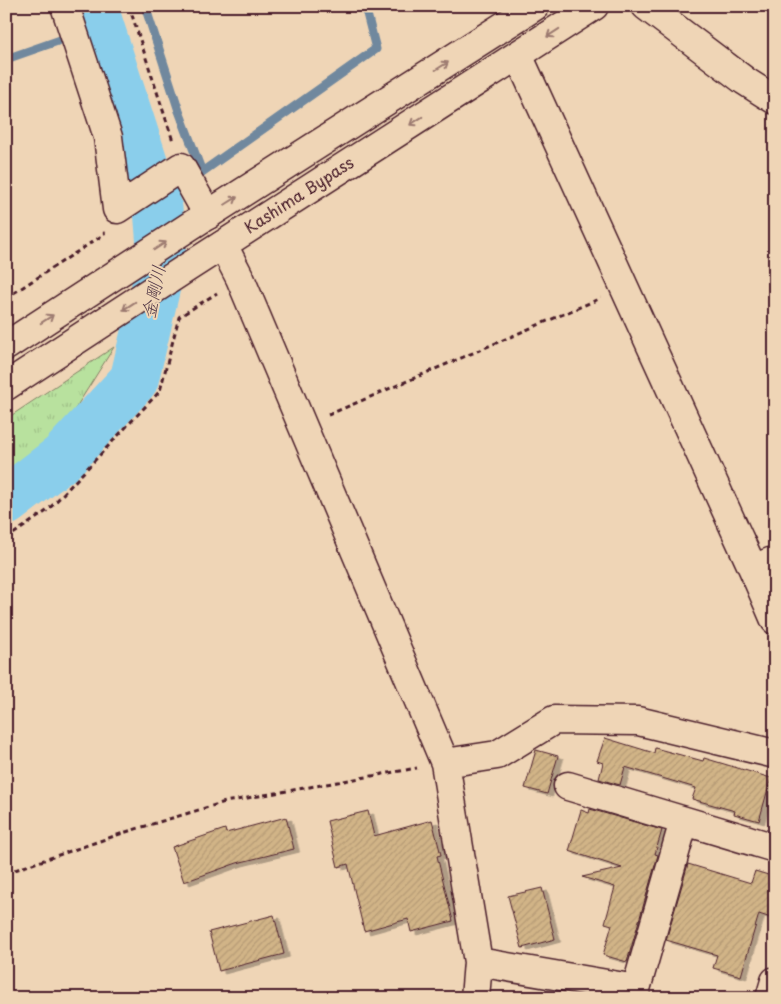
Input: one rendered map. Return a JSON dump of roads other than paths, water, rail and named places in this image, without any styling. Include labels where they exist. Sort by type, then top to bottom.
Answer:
[{"type":"main road","points":[[65,6],[108,137],[117,209],[181,168],[199,221]]},
{"type":"main road","name":"Kashima Bypass","points":[[6,346],[535,6]]},
{"type":"main road","name":"Kashima Bypass","points":[[6,386],[594,6]]},
{"type":"main road","points":[[646,6],[745,81],[775,100]]},
{"type":"main road","points":[[518,55],[624,288],[764,565],[775,620]]},
{"type":"main road","points":[[223,245],[240,278],[445,763],[478,962],[475,998]]},
{"type":"main road","points":[[445,763],[497,755],[554,720],[638,721],[775,754]]},
{"type":"main road","points":[[568,786],[775,848]]},
{"type":"main road","points":[[478,962],[636,989],[684,821]]},
{"type":"main road","points":[[770,998],[775,981]]},
{"type":"waterway","name":"金剛川","points":[[6,501],[62,458],[134,380],[162,261],[158,208],[93,6]]},
{"type":"waterway","points":[[145,6],[179,111],[202,172],[376,49],[365,6]]},
{"type":"waterway","points":[[84,32],[101,32]]},
{"type":"waterway","points":[[6,59],[69,37]]},
{"type":"waterway","points":[[158,208],[179,190]]}]
